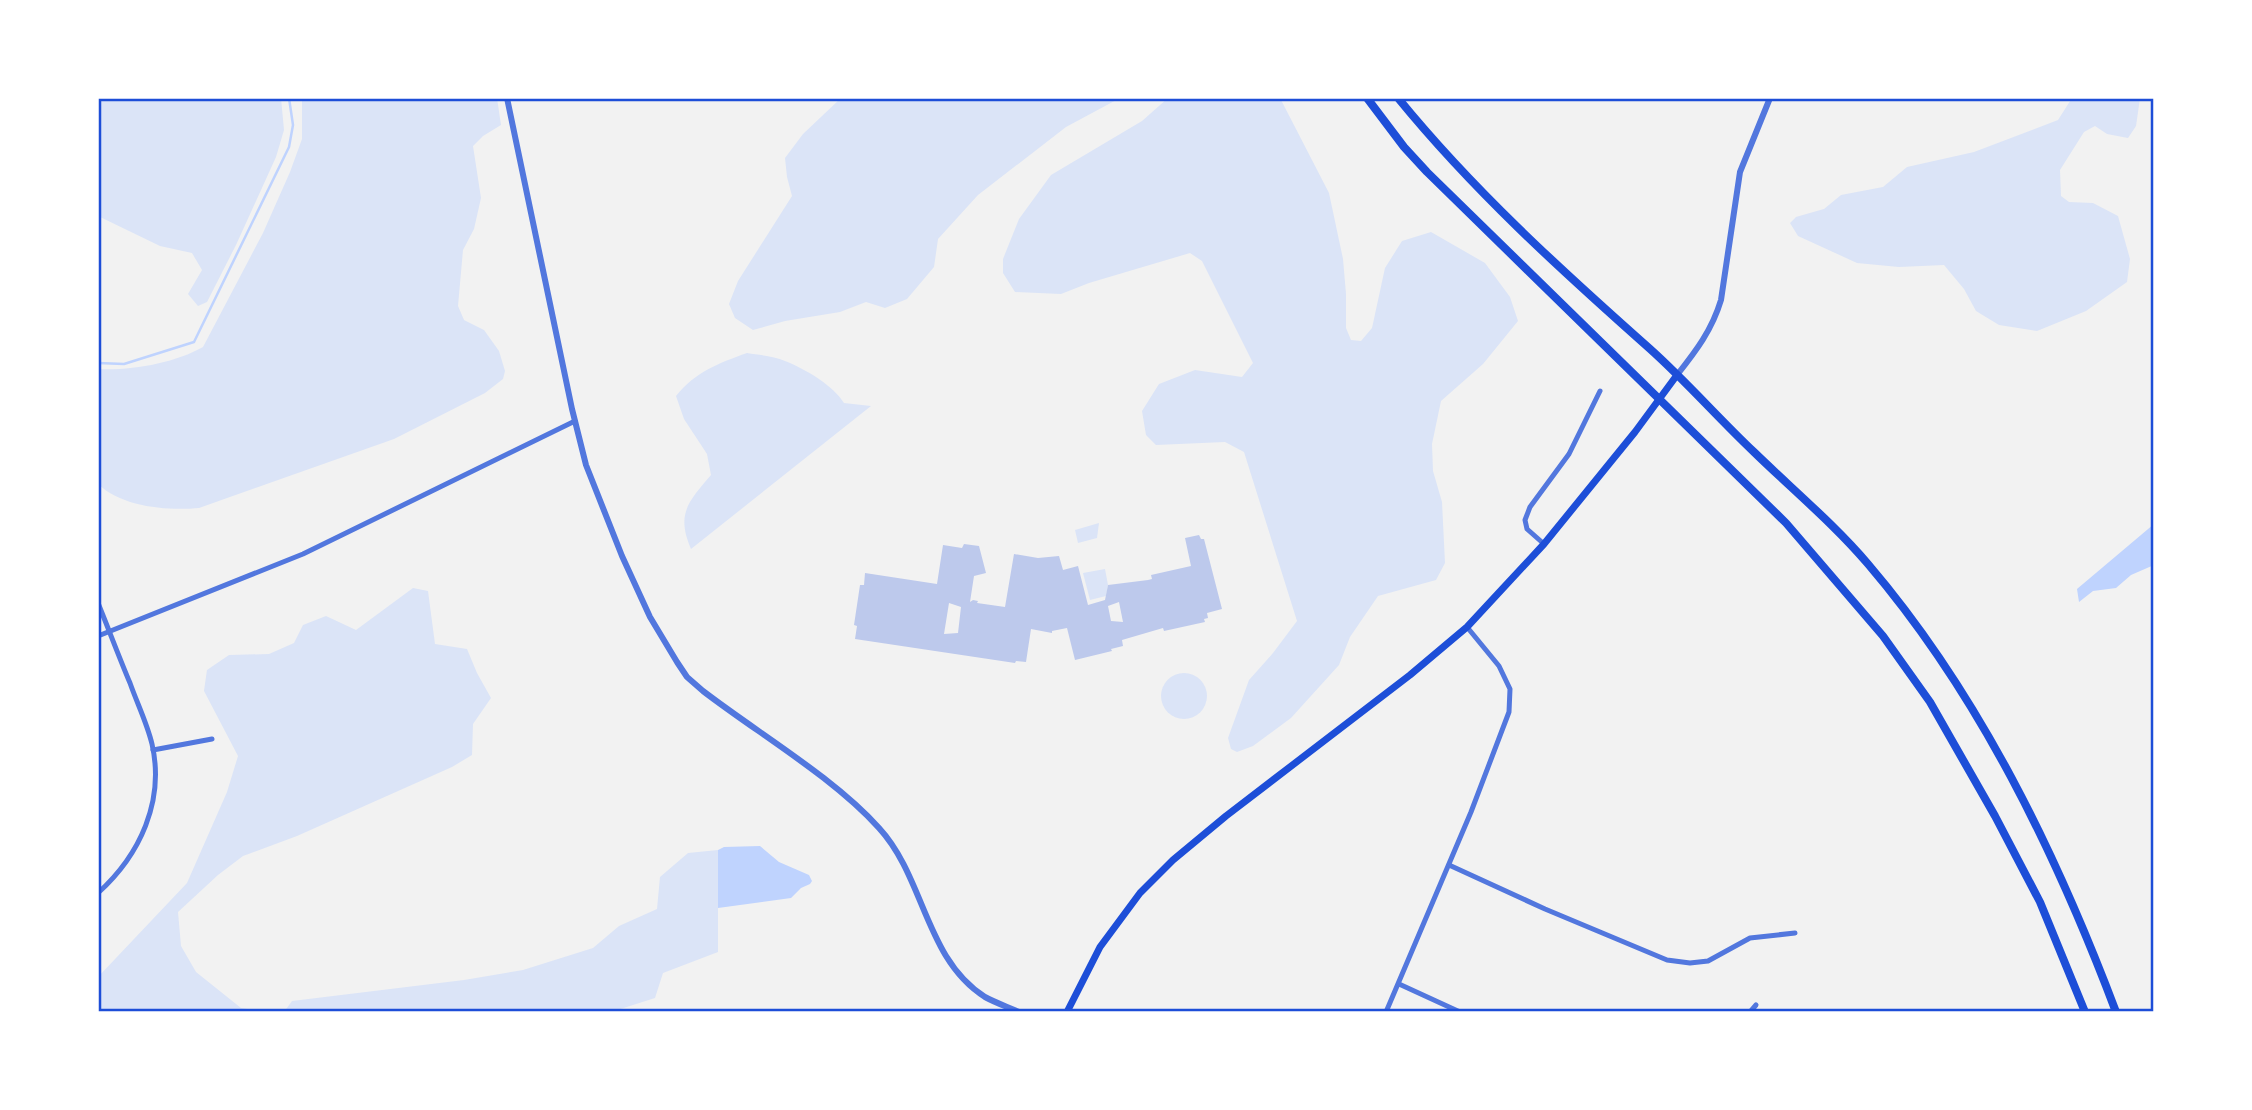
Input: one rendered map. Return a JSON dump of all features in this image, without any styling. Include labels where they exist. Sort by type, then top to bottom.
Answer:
[{"type":"main road","points":[[1367,98],[1427,172],[1786,523],[1883,636],[1930,702],[1995,816],[2040,902],[2085,1012]]},
{"type":"main road","points":[[1398,98],[1481,193],[1677,375],[1867,562],[1924,635],[1968,702],[2017,788],[2057,866],[2116,1012]]},
{"type":"main road","points":[[1067,1012],[1100,947],[1155,877],[1226,816],[1467,627],[1544,544],[1661,399],[1677,375]]},
{"type":"street","points":[[508,98],[575,421],[597,496],[650,617],[687,677],[857,806],[881,830],[905,867],[948,960],[974,989],[1019,1012]]},
{"type":"street","points":[[1677,375],[1705,340],[1715,320],[1721,300],[1740,172],[1770,98]]},
{"type":"street","points":[[1544,544],[1527,528],[1525,520],[1530,507],[1569,454],[1600,391]]},
{"type":"street","points":[[98,636],[303,554],[575,421]]},
{"type":"street","points":[[98,603],[146,725],[153,750],[153,796],[144,832],[125,866],[98,893]]},
{"type":"street","points":[[1386,1012],[1449,865],[1509,712],[1510,689],[1499,666],[1467,627]]},
{"type":"street","points":[[153,750],[212,740]]},
{"type":"street","points":[[1449,865],[1667,960],[1690,963],[1708,961],[1750,938],[1796,933]]},
{"type":"street","points":[[1399,984],[1460,1012]]},
{"type":"street","points":[[1750,1012],[1756,1005]]},
{"type":"shaded area","points":[[98,98],[281,98],[284,130],[276,157],[207,302],[198,306],[188,294],[202,270],[192,253],[160,246],[98,216]]},
{"type":"shaded area","points":[[302,98],[497,98],[501,125],[473,146],[481,198],[474,229],[463,250],[458,306],[464,320],[484,330],[499,351],[505,371],[503,379],[485,393],[394,439],[199,508],[159,508],[119,498],[98,484],[98,369],[152,365],[203,347],[263,233],[290,172],[302,139]]},
{"type":"shaded area","points":[[841,98],[1120,98],[1066,127],[978,195],[938,239],[934,267],[907,299],[885,308],[866,302],[840,312],[785,321],[753,330],[735,318],[729,304],[738,281],[792,196],[785,158],[803,134]]},
{"type":"shaded area","points":[[1168,98],[1280,98],[1329,193],[1343,259],[1346,328],[1351,340],[1361,341],[1372,328],[1385,268],[1402,241],[1431,232],[1485,263],[1510,297],[1518,321],[1483,364],[1441,401],[1432,444],[1433,471],[1442,502],[1445,563],[1436,580],[1378,596],[1350,637],[1339,665],[1291,718],[1253,746],[1237,752],[1231,749],[1228,738],[1249,680],[1297,621],[1244,452],[1225,442],[1156,445],[1146,435],[1142,411],[1159,384],[1195,370],[1242,377],[1253,363],[1202,261],[1190,253],[1061,294],[1015,292],[1003,273],[1003,259],[1019,219],[1051,175],[1142,121]]},
{"type":"shaded area","points":[[2072,98],[2140,98],[2136,126],[2128,138],[2107,134],[2095,126],[2084,132],[2060,170],[2061,196],[2069,202],[2093,203],[2118,216],[2130,259],[2127,282],[2086,311],[2037,331],[1999,325],[1976,311],[1964,289],[1944,265],[1899,267],[1857,263],[1798,236],[1790,223],[1796,217],[1824,209],[1841,195],[1883,187],[1907,167],[1974,152],[2058,120]]},
{"type":"shaded area","points":[[747,353],[776,358],[801,368],[826,384],[844,403],[871,406],[691,549],[685,526],[687,509],[711,475],[707,454],[684,419],[676,396],[699,374]]},
{"type":"shaded area","points":[[1099,523],[1097,538],[1078,543],[1075,530]]},
{"type":"shaded area","points":[[1105,569],[1108,585],[1106,596],[1090,600],[1083,573]]},
{"type":"shaded area","points":[[413,588],[428,591],[435,644],[467,649],[491,698],[473,724],[472,755],[452,767],[297,836],[243,856],[178,912],[181,946],[196,972],[241,1008],[267,1012],[98,1012],[98,977],[187,883],[227,792],[238,756],[204,691],[207,670],[229,655],[269,654],[294,643],[303,625],[326,616],[356,630]]},
{"type":"shaded area","points":[[1184,673],[1200,680],[1207,696],[1200,712],[1184,719],[1168,712],[1161,696],[1168,680]]},
{"type":"shaded area","points":[[718,850],[718,952],[663,973],[655,998],[611,1012],[284,1012],[292,1001],[523,970],[593,948],[619,926],[657,909],[660,877],[688,853]]},
{"type":"water","points":[[2154,524],[2154,565],[2131,575],[2116,588],[2093,591],[2079,602],[2077,589]]},
{"type":"water","points":[[760,846],[779,862],[809,875],[812,881],[810,884],[801,888],[791,898],[718,908],[718,850],[724,847]]},
{"type":"building","points":[[1199,535],[1204,539],[1222,609],[1207,613],[1205,622],[1164,631],[1163,628],[1122,640],[1123,646],[1111,649],[1112,651],[1075,660],[1067,628],[1052,633],[1031,629],[1026,662],[1015,663],[855,639],[857,626],[854,625],[860,585],[864,585],[865,573],[937,584],[943,545],[962,548],[964,544],[979,546],[986,573],[974,576],[970,602],[973,600],[1005,607],[1014,554],[1038,558],[1059,556],[1063,570],[1078,566],[1088,605],[1105,600],[1108,585],[1148,580],[1152,579],[1151,575],[1191,566],[1185,538]],"holes":[[[1119,602],[1123,622],[1111,621],[1108,606]],[[949,603],[961,607],[958,633],[944,634]]]},
{"type":"waterway","points":[[98,363],[124,364],[194,342],[289,147],[293,125],[289,98]]}]
